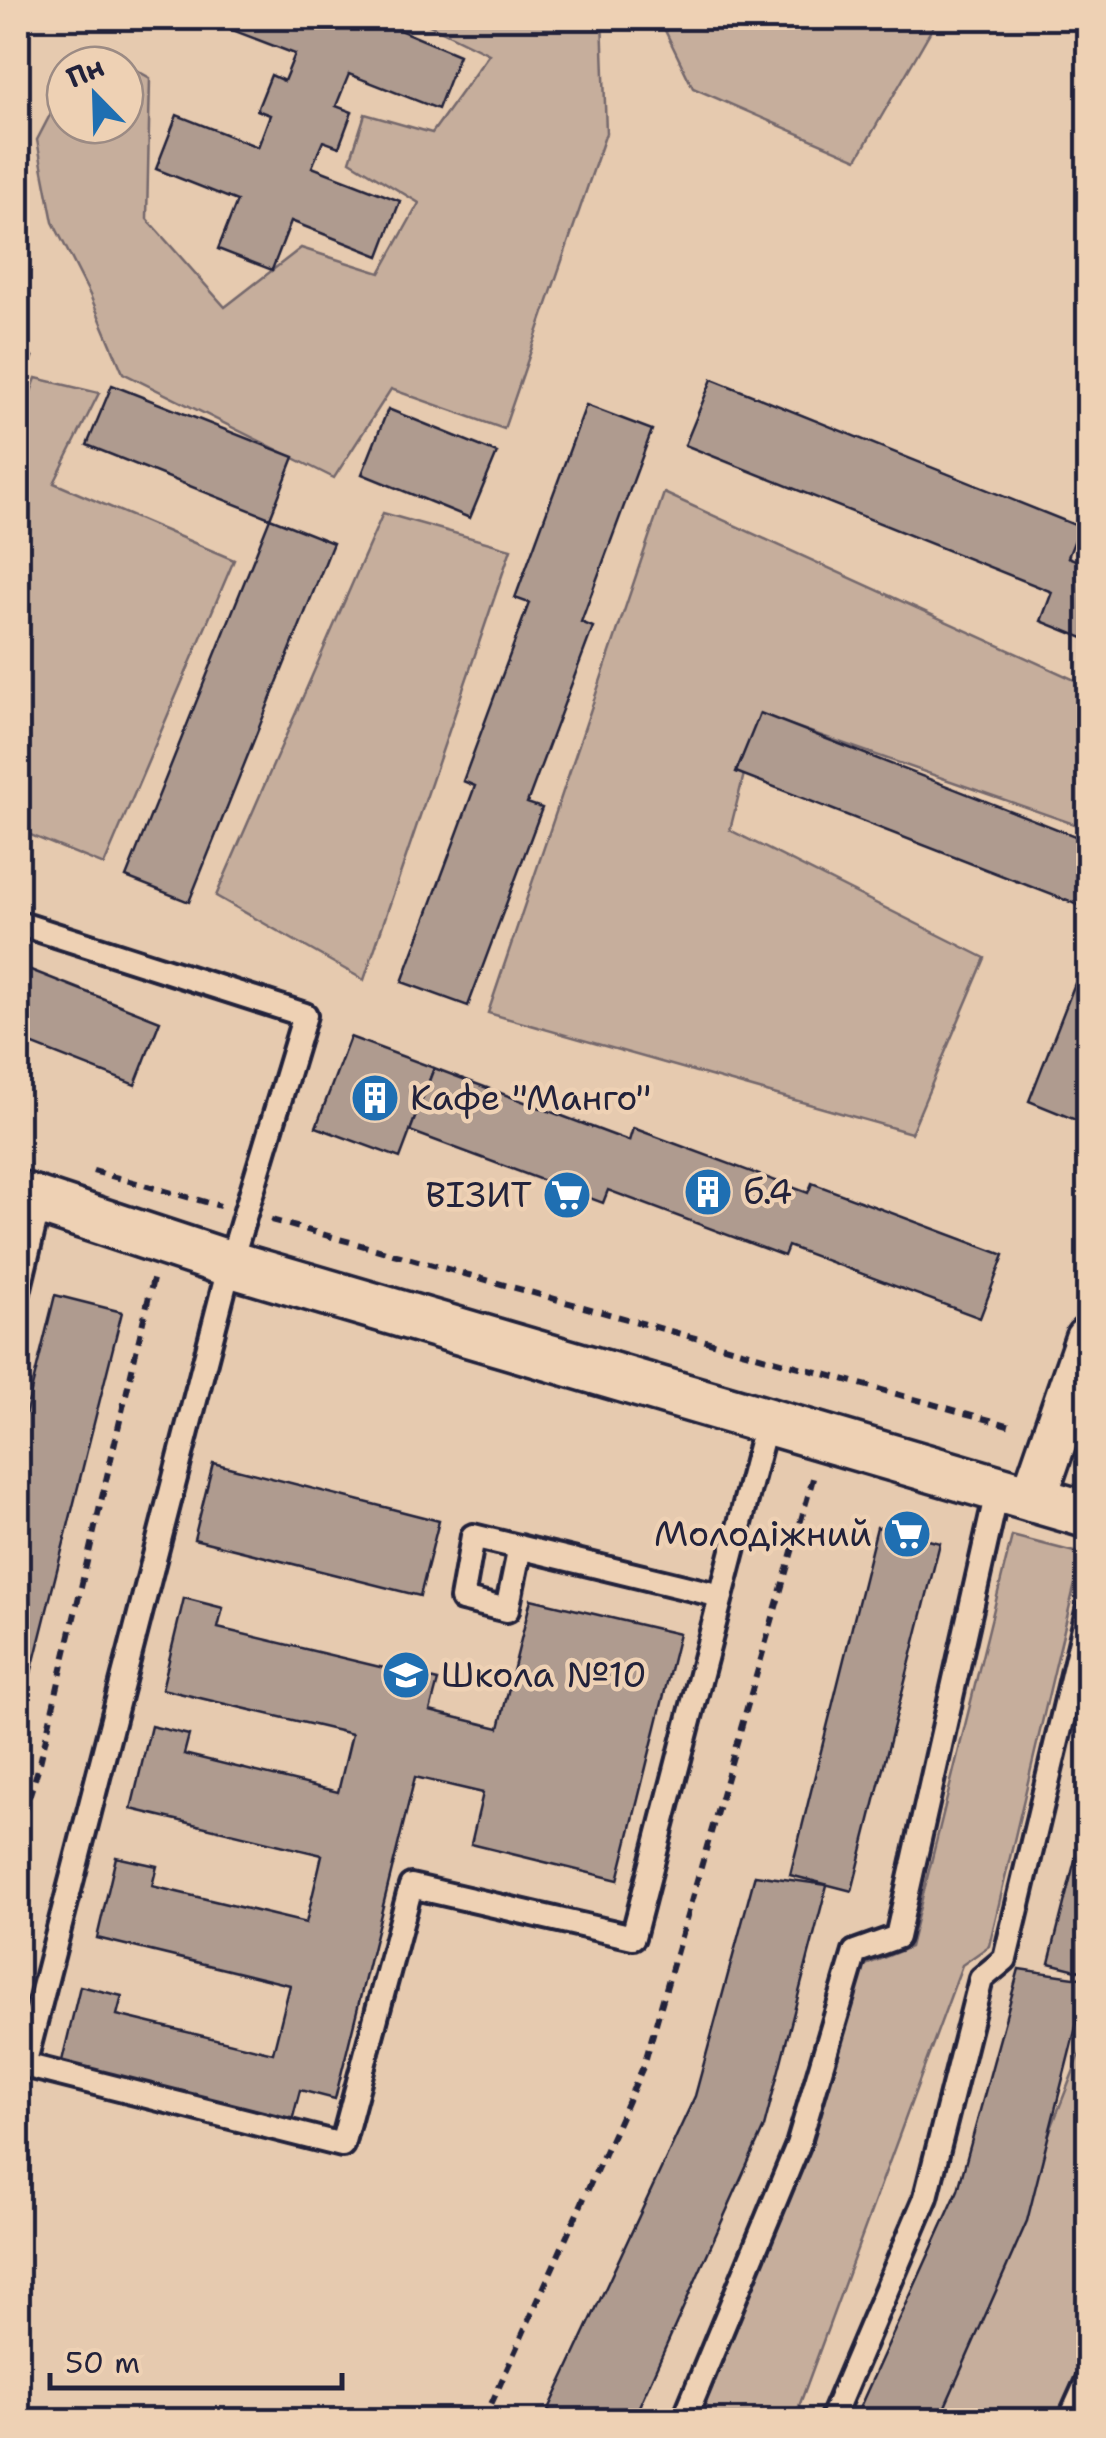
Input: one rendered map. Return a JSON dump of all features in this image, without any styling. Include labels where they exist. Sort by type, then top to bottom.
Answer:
[{"type":"street","points":[[29,1197],[230,1264],[1088,1515]]},
{"type":"street","points":[[1016,1493],[1054,1438],[1088,1340]]},
{"type":"lane","points":[[18,923],[306,1014],[230,1264],[24,2066],[342,2146],[410,1886],[632,1937],[767,1418]]},
{"type":"lane","points":[[18,1292],[29,1197]]},
{"type":"lane","points":[[684,2420],[798,2145],[855,1952],[896,1937],[1016,1493]]},
{"type":"lane","points":[[520,1547],[721,1596]]},
{"type":"lane","points":[[831,2420],[926,2197],[980,1979],[1005,1959],[1088,1612]]},
{"type":"lane","points":[[1070,2420],[1088,2380]]},
{"type":"path","points":[[74,1166],[1054,1438]]},
{"type":"path","points":[[18,1831],[40,1762],[162,1241]]},
{"type":"path","points":[[484,2420],[644,2065],[826,1436]]},
{"type":"shaded area","points":[[415,18],[602,18],[606,133],[504,429],[391,389],[334,478],[123,373],[53,222],[37,140],[45,125],[45,145],[145,145],[145,75],[150,78],[147,219],[225,307],[301,248],[380,273],[419,203],[350,161],[365,114],[432,133],[489,54]]},
{"type":"shaded area","points":[[659,18],[938,18],[857,159],[693,88]]},
{"type":"shaded area","points":[[36,378],[99,393],[54,483],[234,560],[104,865],[18,830],[18,427]]},
{"type":"shaded area","points":[[664,493],[1088,686],[1088,829],[759,714],[730,830],[985,958],[911,1133],[488,1013]]},
{"type":"shaded area","points":[[383,513],[511,549],[364,980],[216,896]]},
{"type":"shaded area","points":[[1012,1536],[1082,1554],[989,1946],[962,1965],[794,2420],[682,2420],[863,1966],[910,1947]]},
{"type":"shaded area","points":[[1088,2034],[1088,2362],[1058,2420],[937,2420]]},
{"type":"building","points":[[216,18],[371,18],[459,55],[438,109],[349,74],[336,106],[352,112],[339,147],[323,141],[312,167],[400,201],[379,256],[291,221],[272,270],[218,249],[237,201],[156,169],[177,115],[258,147],[270,115],[257,110],[271,75],[284,81],[295,54],[214,23]]},
{"type":"building","points":[[18,351],[32,357],[18,395]]},
{"type":"building","points":[[712,379],[1080,527],[1068,557],[1088,565],[1088,640],[1041,621],[1052,592],[685,445]]},
{"type":"building","points":[[112,385],[294,457],[270,518],[87,445]]},
{"type":"building","points":[[586,405],[652,430],[581,622],[593,627],[527,803],[542,808],[468,1006],[402,982],[475,786],[463,781],[529,603],[515,598]]},
{"type":"building","points":[[388,409],[497,453],[470,518],[362,474]]},
{"type":"building","points":[[270,518],[333,543],[189,902],[126,877]]},
{"type":"building","points":[[760,713],[1088,841],[1088,909],[736,772]]},
{"type":"building","points":[[1088,950],[1088,1125],[1029,1101]]},
{"type":"building","points":[[18,965],[160,1021],[135,1085],[18,1039]]},
{"type":"building","name":"Кафе \"Манго\"","points":[[350,1037],[434,1068],[400,1158],[316,1127]]},
{"type":"building","name":"б.4","points":[[434,1068],[629,1141],[633,1128],[808,1193],[812,1183],[1004,1255],[980,1318],[788,1246],[784,1256],[608,1190],[603,1203],[410,1131]]},
{"type":"building","points":[[55,1295],[122,1312],[18,1725],[18,1444]]},
{"type":"building","points":[[213,1463],[439,1521],[420,1596],[194,1539]]},
{"type":"building","points":[[877,1527],[940,1543],[852,1891],[790,1875]]},
{"type":"building","name":"Школа №10","points":[[184,1598],[223,1608],[218,1628],[438,1681],[430,1711],[499,1728],[531,1599],[679,1634],[618,1880],[471,1844],[483,1793],[415,1777],[335,2099],[300,2090],[292,2121],[61,2065],[80,1986],[122,1996],[117,2015],[273,2053],[290,1985],[97,1938],[116,1857],[157,1866],[152,1886],[306,1923],[322,1855],[131,1809],[151,1726],[189,1735],[184,1754],[338,1792],[352,1734],[162,1689]]},
{"type":"building","points":[[1088,1808],[1088,1973],[1049,1963]]},
{"type":"building","points":[[755,1875],[827,1885],[764,2127],[633,2420],[544,2420],[695,2096]]},
{"type":"building","points":[[1019,1969],[1088,1979],[1027,2221],[939,2420],[854,2420],[958,2190]]},
{"type":"place","name":"Кафе \"Манго\"","points":[[375,1098]]},
{"type":"place","name":"б.4","points":[[708,1192]]},
{"type":"place","name":"ВІЗИТ","points":[[567,1195]]},
{"type":"place","name":"Молодіжний","points":[[907,1534]]},
{"type":"place","name":"Школа №10","points":[[406,1675]]}]
